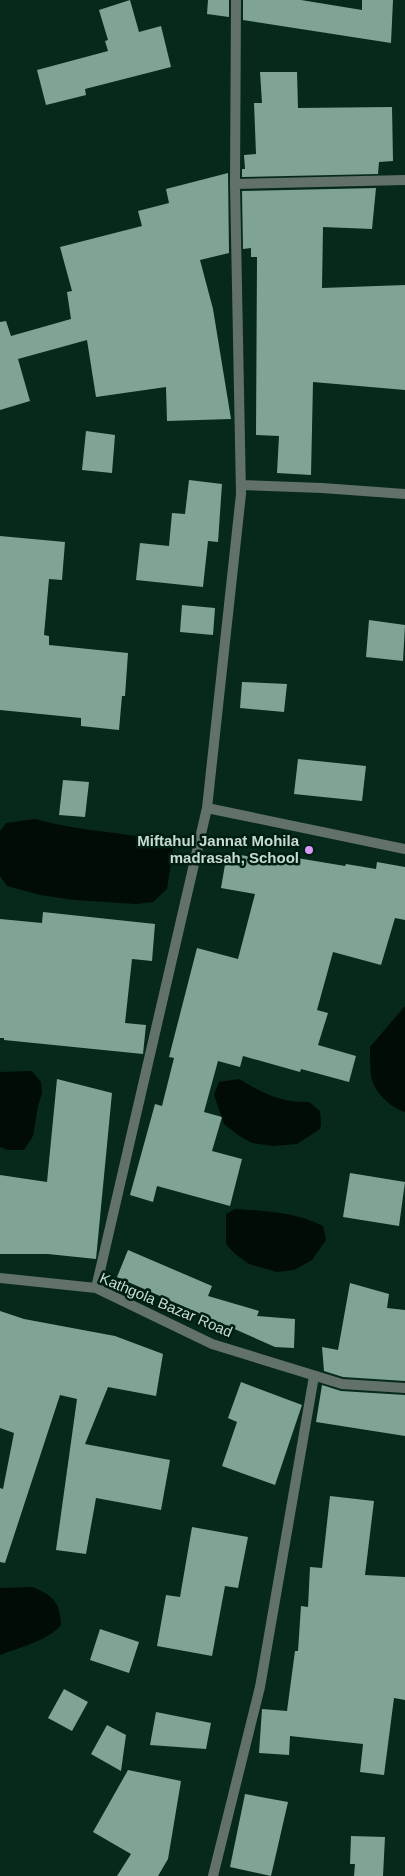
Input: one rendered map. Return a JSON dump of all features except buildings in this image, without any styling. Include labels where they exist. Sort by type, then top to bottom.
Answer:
[{"type":"street","points":[[96,1288],[206,808],[241,485],[235,184],[236,0]]},
{"type":"street","points":[[235,184],[405,180]]},
{"type":"street","points":[[241,485],[405,494]]},
{"type":"street","points":[[206,808],[405,849]]},
{"type":"street","name":"Kathgola Bazar Road","points":[[0,1278],[96,1288],[212,1344],[342,1384],[405,1388]]},
{"type":"street","points":[[213,1876],[260,1687],[314,1376]]},
{"type":"shaded area","points":[[35,819],[70,827],[139,836],[174,843],[167,889],[153,902],[136,904],[74,900],[40,895],[7,886],[0,876],[0,831],[6,823]]},
{"type":"shaded area","points":[[405,1006],[405,1112],[388,1103],[375,1087],[371,1075],[370,1047]]},
{"type":"shaded area","points":[[32,1071],[41,1082],[42,1093],[33,1136],[24,1150],[8,1150],[0,1147],[0,1072]]},
{"type":"shaded area","points":[[239,1079],[256,1089],[280,1099],[309,1102],[320,1111],[320,1129],[297,1144],[273,1146],[252,1143],[238,1135],[224,1124],[214,1095],[219,1082]]},
{"type":"shaded area","points":[[235,1209],[280,1213],[312,1221],[323,1226],[326,1240],[312,1260],[294,1270],[277,1272],[249,1264],[234,1253],[226,1244],[226,1214]]},
{"type":"shaded area","points":[[32,1587],[54,1600],[59,1610],[61,1625],[41,1639],[0,1655],[0,1588]]},
{"type":"place","name":"Miftahul Jannat Mohila madrasah, School","points":[[309,850]]}]
